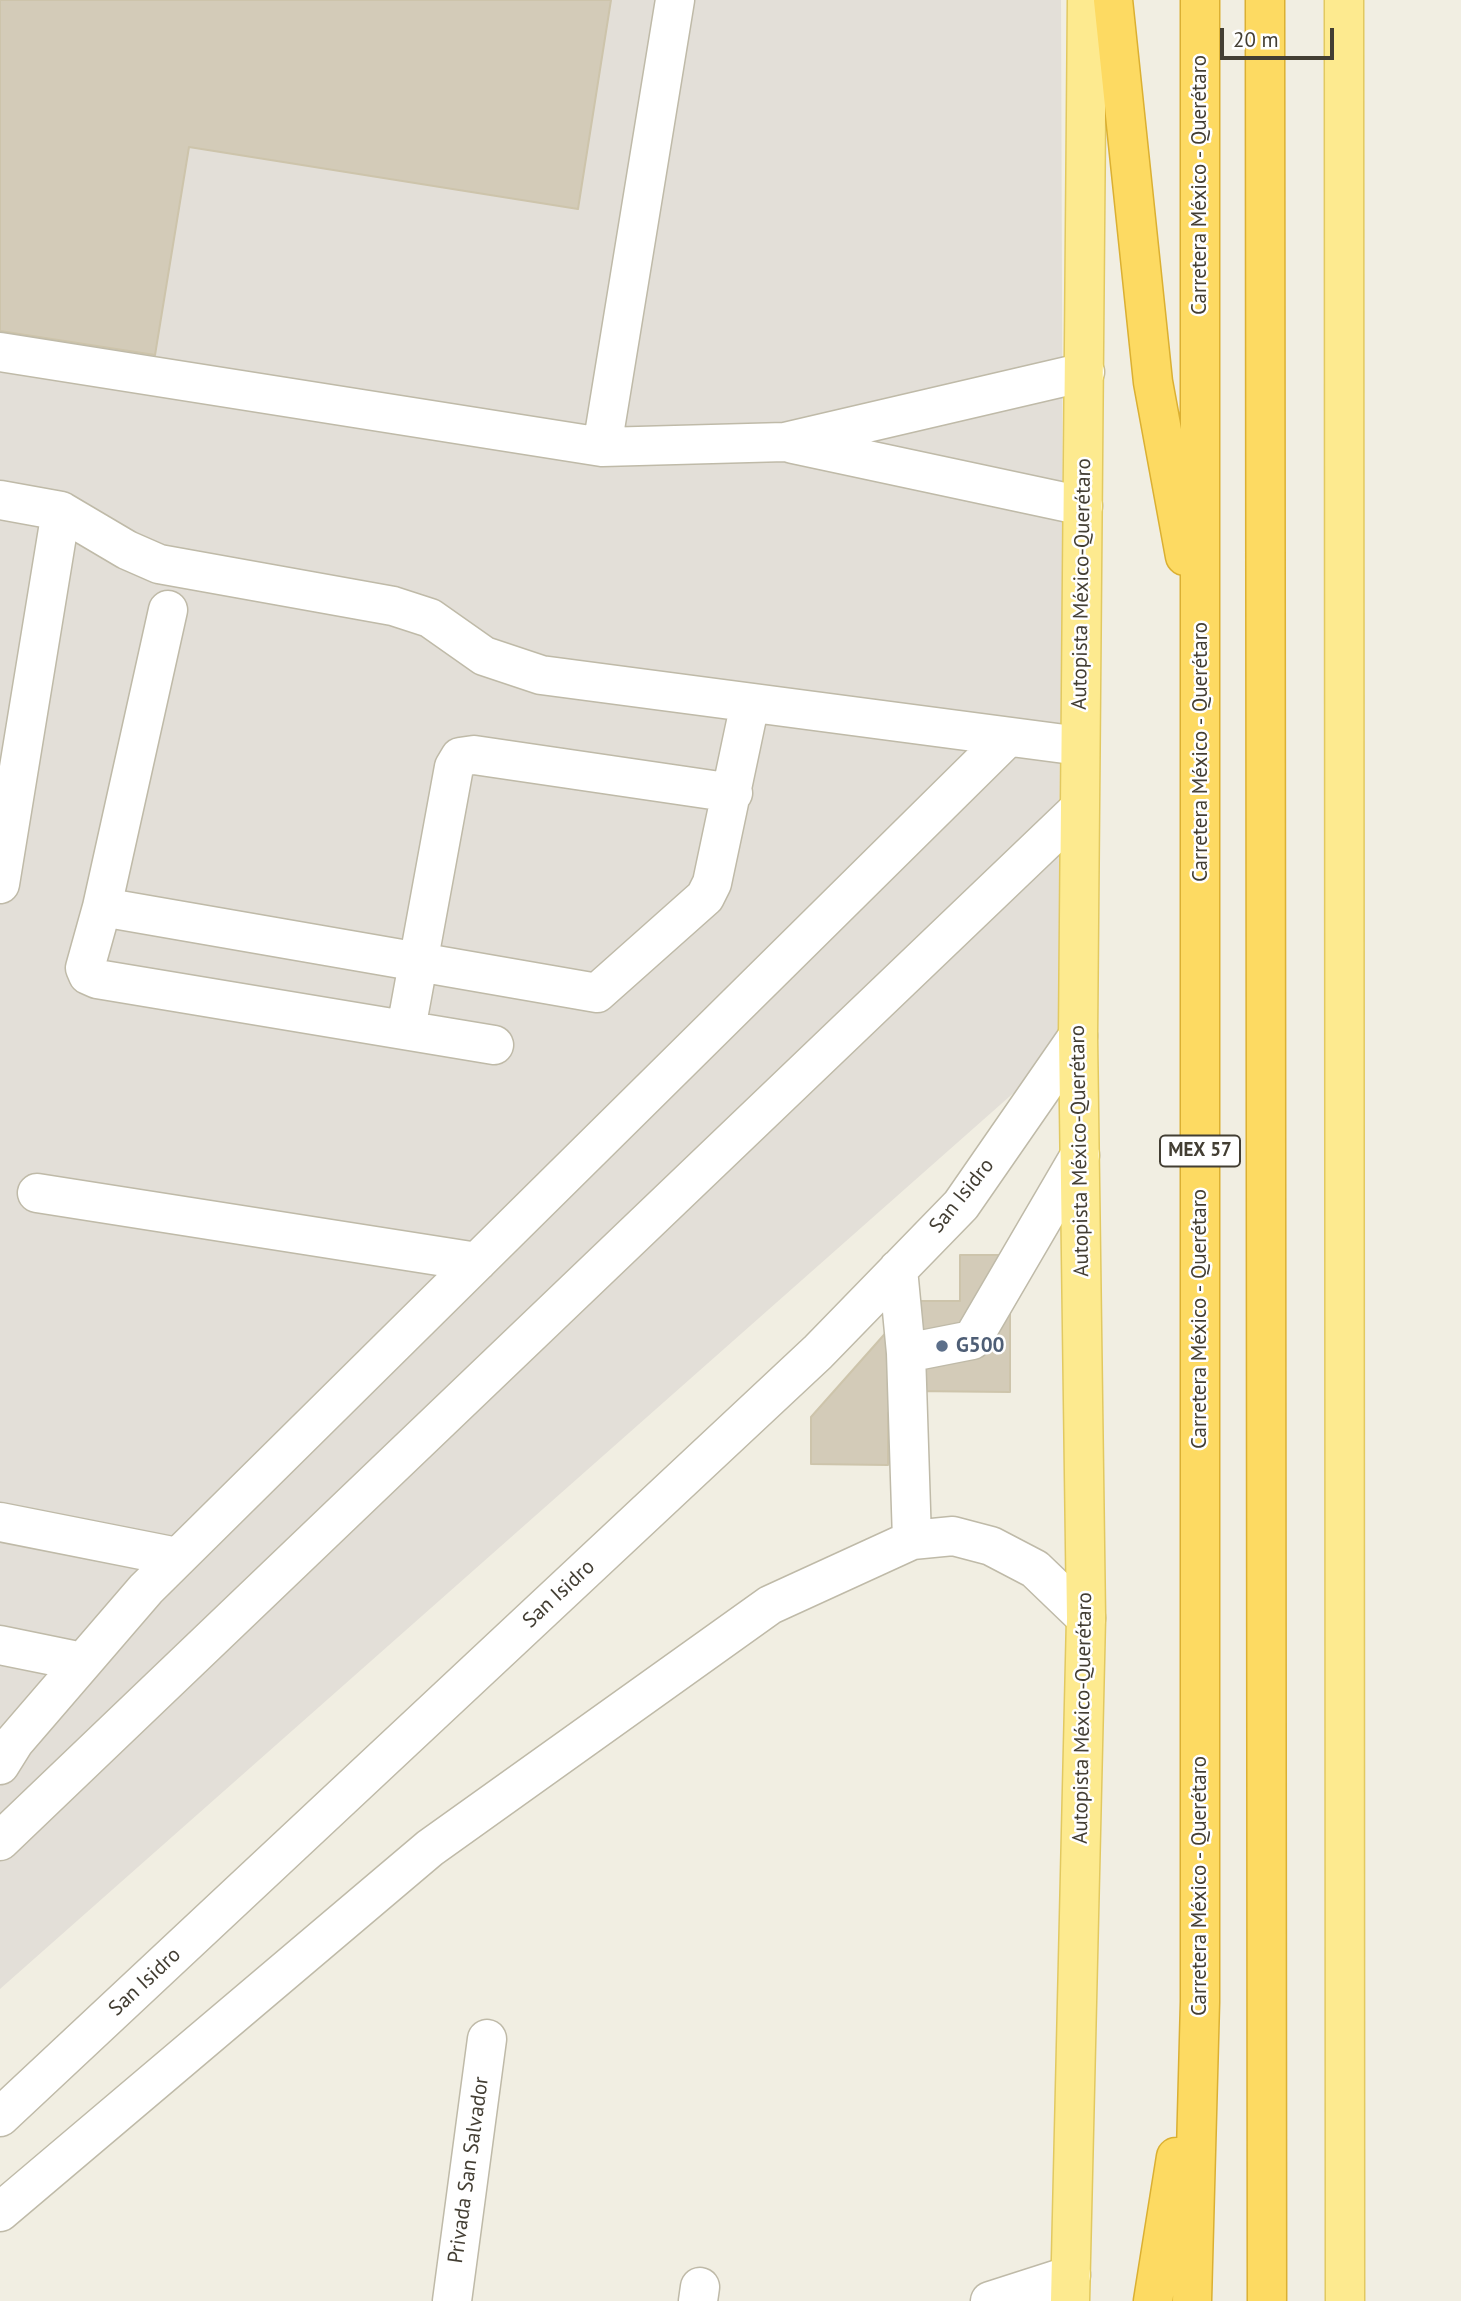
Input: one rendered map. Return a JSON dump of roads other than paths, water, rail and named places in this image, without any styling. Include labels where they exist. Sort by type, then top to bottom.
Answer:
[{"type":"highway","points":[[1113,0],[1153,382],[1180,533],[1202,630]]},
{"type":"highway","name":"Carretera México - Querétaro","points":[[1192,2301],[1200,2003],[1200,0]]},
{"type":"highway","name":"MEX 57","points":[[1265,0],[1267,2301]]},
{"type":"highway","points":[[1153,2301],[1200,2003]]},
{"type":"main road","name":"Autopista México-Querétaro","points":[[1071,2288],[1086,1618],[1078,1036],[1087,0]]},
{"type":"main road","points":[[1345,0],[1345,2301]]},
{"type":"street","points":[[603,447],[675,0]]},
{"type":"street","points":[[0,352],[603,447],[785,442],[1085,372]]},
{"type":"street","points":[[785,442],[1083,506]]},
{"type":"street","points":[[0,500],[61,511],[127,550],[159,564],[393,606],[430,618],[484,656],[541,675],[1080,746]]},
{"type":"street","points":[[0,884],[61,511]]},
{"type":"street","points":[[168,610],[102,907],[85,968],[88,975],[494,1045]]},
{"type":"street","points":[[102,907],[416,964],[513,977],[597,993],[705,897],[712,883],[733,793],[750,703]]},
{"type":"street","points":[[0,1765],[15,1741],[177,1557],[1008,737]]},
{"type":"street","points":[[406,1029],[454,767],[460,757],[474,755],[733,793]]},
{"type":"street","points":[[0,1841],[1079,809]]},
{"type":"street","name":"San Isidro","points":[[0,2117],[818,1352],[961,1205],[1078,1036]]},
{"type":"street","points":[[906,1353],[972,1340],[1080,1155]]},
{"type":"street","points":[[37,1193],[477,1262]]},
{"type":"street","points":[[898,1269],[906,1353],[912,1540]]},
{"type":"street","points":[[0,1522],[177,1557]]},
{"type":"street","points":[[0,2212],[430,1848],[770,1605],[912,1540],[953,1536],[991,1546],[1035,1569],[1086,1618]]},
{"type":"street","points":[[0,1645],[83,1662]]},
{"type":"street","name":"Privada San Salvador","points":[[452,2301],[487,2039]]},
{"type":"street","points":[[990,2301],[1071,2288]]},
{"type":"place","name":"G500","points":[[942,1346]]}]
